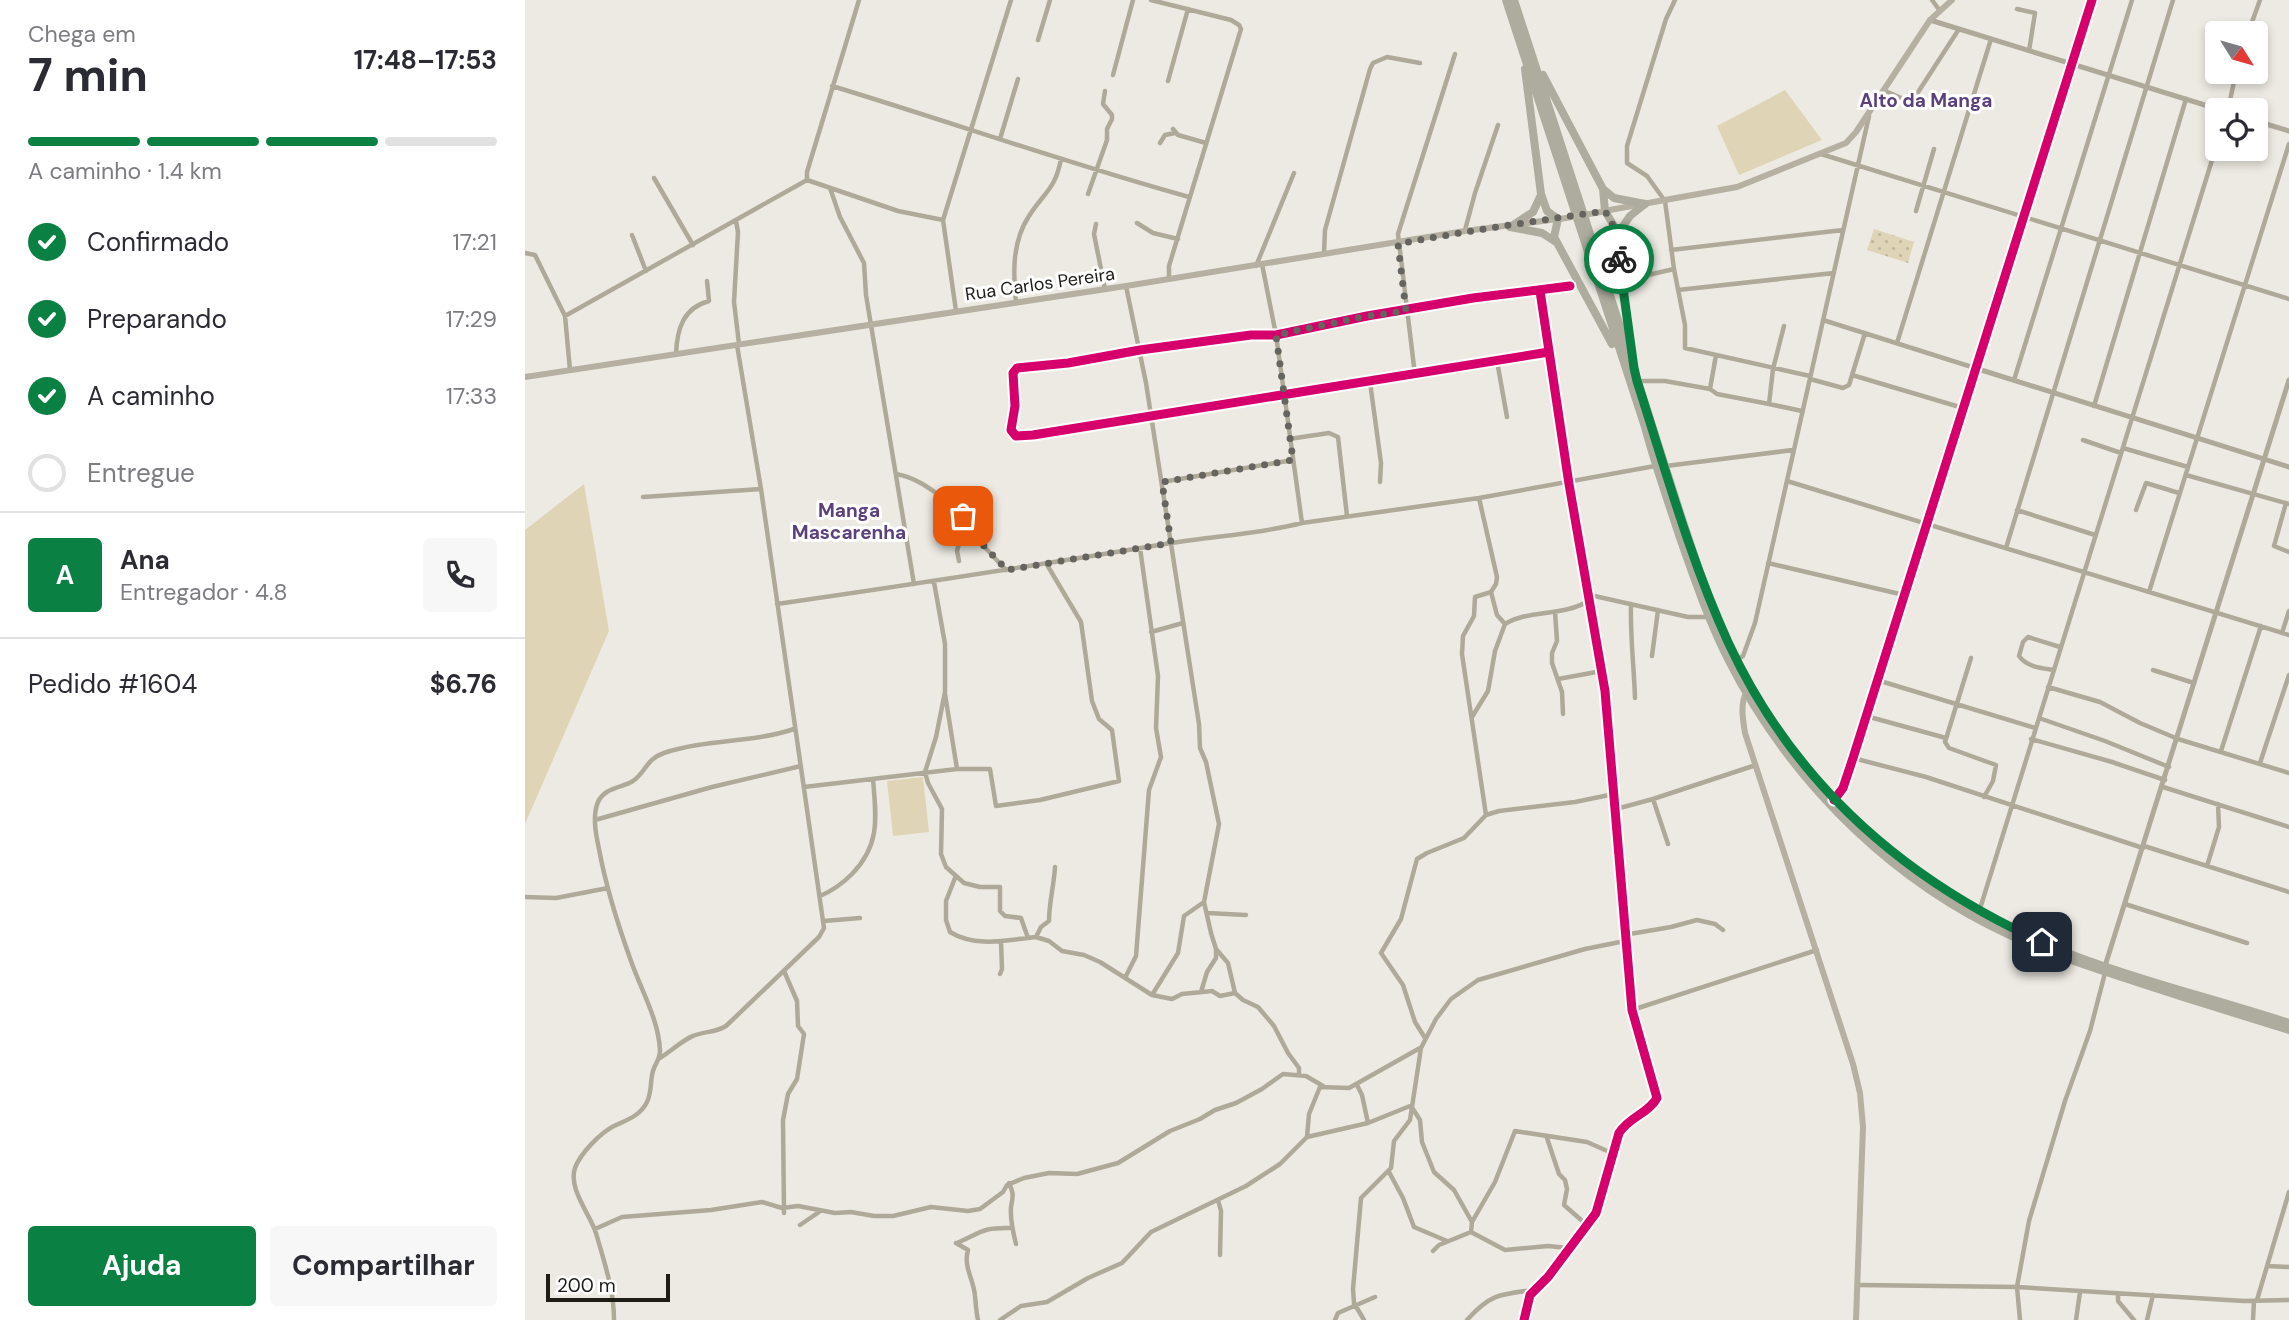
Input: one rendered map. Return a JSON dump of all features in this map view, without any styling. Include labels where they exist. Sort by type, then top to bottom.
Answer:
[{"type":"highway","points":[[1506,0],[1645,427],[1715,612],[1737,660],[1769,715],[1800,759],[1834,800],[1914,870],[1979,912],[2105,970],[2196,1001],[2206,1001]]},
{"type":"highway","points":[[1514,0],[1634,368],[1660,466],[1709,617],[1746,693],[1799,771],[1828,803],[1881,852],[1934,891],[1989,925],[2055,955],[2240,1011],[2289,1023]]},
{"type":"highway","points":[[1525,59],[1541,194],[1547,211],[1559,219],[1553,233],[1622,360]]},
{"type":"highway","points":[[1536,64],[1603,189],[1614,198],[1645,204]]},
{"type":"highway","points":[[1603,189],[1603,211],[1612,222],[1616,236],[1634,368]]},
{"type":"highway","points":[[1510,227],[1533,212],[1541,194]]},
{"type":"highway","points":[[1616,236],[1623,223],[1645,204]]},
{"type":"highway","points":[[1510,227],[1542,233],[1556,242]]},
{"type":"highway","points":[[2240,1011],[2289,1030]]},
{"type":"main road","name":"Rua Carlos Pereira","points":[[525,377],[1398,244],[1465,231],[1510,227],[1740,186],[1834,149],[1852,137],[1930,20],[1952,0]]},
{"type":"main road","points":[[1746,693],[1743,699],[1743,720],[1860,1093],[1863,1127],[1856,1320]]},
{"type":"street","points":[[807,180],[859,0]]},
{"type":"street","points":[[956,310],[943,220],[1011,0]]},
{"type":"street","points":[[1038,40],[1050,0]]},
{"type":"street","points":[[1113,75],[1133,0]]},
{"type":"street","points":[[1151,0],[1231,20],[1241,29],[1169,266],[1169,279]]},
{"type":"street","points":[[1675,0],[1656,51],[1626,153],[1627,163],[1647,176],[1665,201],[1685,325],[1685,348],[1810,377],[1843,388],[1849,385],[1865,333]]},
{"type":"street","points":[[1932,0],[1940,11]]},
{"type":"street","points":[[1834,800],[1843,788],[1853,758],[2092,0]]},
{"type":"street","points":[[2014,380],[2132,0]]},
{"type":"street","points":[[2006,548],[2173,0]]},
{"type":"street","points":[[2252,21],[2260,0]]},
{"type":"street","points":[[1168,81],[1188,9]]},
{"type":"street","points":[[2017,9],[2035,13],[2029,51]]},
{"type":"street","points":[[1930,20],[2205,105]]},
{"type":"street","points":[[1883,90],[1908,101],[1913,100],[1959,29]]},
{"type":"street","points":[[1897,343],[1991,39]]},
{"type":"street","points":[[1415,374],[1398,244],[1399,230],[1455,54]]},
{"type":"street","points":[[1324,254],[1325,230],[1373,63],[1387,57],[1420,63]]},
{"type":"street","points":[[1000,139],[1019,79]]},
{"type":"street","points":[[832,86],[1094,171],[1189,197]]},
{"type":"street","points":[[1088,194],[1112,119],[1103,104],[1105,91]]},
{"type":"street","points":[[2094,406],[2186,99]]},
{"type":"street","points":[[1737,660],[1743,656],[1755,623],[1871,110]]},
{"type":"street","points":[[1465,231],[1498,125]]},
{"type":"street","points":[[2268,125],[2289,131]]},
{"type":"street","points":[[1160,144],[1165,135],[1174,131],[1206,143]]},
{"type":"street","points":[[2149,592],[2289,144]]},
{"type":"street","points":[[1916,211],[1934,149]]},
{"type":"street","points":[[1821,154],[2289,299]]},
{"type":"street","points":[[1016,302],[1014,265],[1021,228],[1055,183],[1062,159]]},
{"type":"street","points":[[1979,912],[2211,161]]},
{"type":"street","points":[[1294,173],[1259,265],[1276,335],[1302,523]]},
{"type":"street","points":[[654,178],[693,245]]},
{"type":"street","points":[[565,316],[807,180],[898,211],[943,220]]},
{"type":"street","points":[[831,188],[840,217],[864,263],[871,324],[913,584]]},
{"type":"street","points":[[660,1058],[692,1036],[719,1031],[726,1026],[819,937],[824,928],[738,345],[735,310],[739,232],[736,221]]},
{"type":"street","points":[[1096,223],[1093,230],[1105,289]]},
{"type":"street","points":[[1137,223],[1153,233],[1178,239]]},
{"type":"street","points":[[1671,250],[1843,230]]},
{"type":"street","points":[[632,235],[646,271]]},
{"type":"street","points":[[525,253],[535,255],[565,316],[570,370]]},
{"type":"street","points":[[1622,281],[1674,269]]},
{"type":"street","points":[[1678,290],[1834,273]]},
{"type":"street","points":[[676,354],[678,330],[684,318],[698,304],[709,301],[707,281]]},
{"type":"street","points":[[1126,286],[1140,350],[1162,482],[1199,724],[1199,748],[1206,762],[1219,824],[1203,902],[1216,950],[1215,961],[1207,972],[1201,993]]},
{"type":"street","points":[[1549,352],[1033,435],[1016,436],[1011,430],[1015,405],[1014,369],[1251,335],[1276,335],[1473,298],[1570,286]]},
{"type":"street","points":[[1524,1320],[1527,1304],[1534,1290],[1548,1277],[1568,1248],[1588,1226],[1598,1207],[1616,1140],[1624,1126],[1650,1107],[1657,1098],[1632,1010],[1602,671],[1569,484],[1540,291]]},
{"type":"street","points":[[1823,320],[2289,467]]},
{"type":"street","points":[[1769,404],[1773,369],[1784,326]]},
{"type":"street","points":[[1710,389],[1717,355]]},
{"type":"street","points":[[1497,360],[1507,416]]},
{"type":"street","points":[[1852,375],[1963,408]]},
{"type":"street","points":[[2020,1320],[2017,1287],[2029,1221],[2065,1101],[2090,1031],[2125,904],[2289,380]]},
{"type":"street","points":[[1637,381],[1664,381],[1710,389],[1717,394],[1802,411]]},
{"type":"street","points":[[1370,382],[1381,463],[1380,482]]},
{"type":"street","points":[[1289,439],[1329,433],[1338,437],[1347,516]]},
{"type":"street","points":[[2083,440],[2188,467]]},
{"type":"street","points":[[776,604],[1569,484],[1660,466],[1793,450]]},
{"type":"street","points":[[1162,482],[1293,460]]},
{"type":"street","points":[[896,474],[922,482],[961,511],[964,525],[957,549],[959,561]]},
{"type":"street","points":[[2186,475],[2288,503],[2274,546],[2289,552]]},
{"type":"street","points":[[1787,481],[2289,635]]},
{"type":"street","points":[[2136,510],[2146,483],[2179,493]]},
{"type":"street","points":[[643,498],[761,489]]},
{"type":"street","points":[[1479,498],[1497,577],[1491,592],[1475,597],[1474,616],[1463,636],[1462,660],[1467,673],[1486,814]]},
{"type":"street","points":[[2017,510],[2095,535]]},
{"type":"street","points":[[964,525],[1007,570]]},
{"type":"street","points":[[1125,978],[1136,956],[1149,790],[1161,757],[1156,728],[1158,677],[1140,548]]},
{"type":"street","points":[[804,787],[925,772],[990,769],[996,806],[1039,800],[1119,781],[1112,730],[1099,719],[1092,701],[1081,622],[1047,563]]},
{"type":"street","points":[[1768,563],[1904,595]]},
{"type":"street","points":[[934,582],[945,644],[945,692],[957,769]]},
{"type":"street","points":[[1491,592],[1497,615],[1505,624]]},
{"type":"street","points":[[1471,718],[1488,691],[1495,652],[1505,624],[1516,619],[1575,609],[1590,598],[1688,617],[1709,617]]},
{"type":"street","points":[[1631,604],[1630,645],[1635,698]]},
{"type":"street","points":[[1652,656],[1658,610]]},
{"type":"street","points":[[2282,633],[2289,611]]},
{"type":"street","points":[[1555,612],[1557,641],[1552,653],[1552,663],[1558,679],[1563,714]]},
{"type":"street","points":[[1151,632],[1183,623]]},
{"type":"street","points":[[2221,751],[2261,626]]},
{"type":"street","points":[[2054,670],[2032,666],[2022,660],[2019,656],[2023,642],[2028,638],[2061,647]]},
{"type":"street","points":[[1971,658],[1946,738],[1949,748],[1996,765],[1993,781],[1984,797]]},
{"type":"street","points":[[2154,670],[2195,684]]},
{"type":"street","points":[[1558,679],[1602,671]]},
{"type":"street","points":[[2260,763],[2289,675]]},
{"type":"street","points":[[1877,680],[2035,728]]},
{"type":"street","points":[[2048,687],[2107,705],[2178,739],[2289,773]]},
{"type":"street","points":[[945,692],[936,737],[925,772],[942,809],[942,858],[955,877],[972,886],[1000,887],[1000,911],[1005,916],[1021,918],[1028,938]]},
{"type":"street","points":[[1866,716],[1946,738]]},
{"type":"street","points":[[2039,718],[2169,766]]},
{"type":"street","points":[[614,1320],[614,1295],[595,1229],[574,1182],[575,1168],[601,1135],[614,1126],[627,1122],[647,1103],[652,1074],[660,1058],[659,1039],[649,1006],[608,888],[595,820],[598,801],[636,779],[653,758],[693,746],[767,737],[794,729]]},
{"type":"street","points":[[2031,739],[2112,762],[2218,804],[2289,827]]},
{"type":"street","points":[[1853,758],[1926,778],[2289,892]]},
{"type":"street","points":[[1616,809],[1756,765]]},
{"type":"street","points":[[595,820],[712,787],[800,766]]},
{"type":"street","points":[[820,896],[839,887],[860,866],[871,850],[876,828],[873,779]]},
{"type":"street","points":[[1425,1038],[1415,1022],[1403,985],[1381,953],[1401,919],[1417,859],[1464,838],[1486,814],[1614,794]]},
{"type":"street","points":[[1653,799],[1668,844]]},
{"type":"street","points":[[2207,866],[2219,827],[2218,804]]},
{"type":"street","points":[[1036,937],[1049,920],[1048,905],[1055,867]]},
{"type":"street","points":[[955,877],[946,901],[946,920],[950,932],[964,940],[1000,941],[1036,937],[1049,941],[1062,951],[1084,955],[1100,962],[1152,995],[1172,999],[1182,994],[1212,990],[1220,996],[1235,993],[1258,1007],[1274,1026],[1299,1068],[1299,1074]]},
{"type":"street","points":[[525,897],[556,898],[608,888]]},
{"type":"street","points":[[1152,995],[1178,953],[1184,916],[1203,902]]},
{"type":"street","points":[[2125,904],[2247,943]]},
{"type":"street","points":[[1207,914],[1246,915]]},
{"type":"street","points":[[824,921],[860,918]]},
{"type":"street","points":[[1448,1241],[1414,1227],[1389,1172],[1394,1141],[1410,1121],[1421,1048],[1451,999],[1478,980],[1625,938],[1697,920],[1715,924],[1723,930]]},
{"type":"street","points":[[1000,941],[1000,974]]},
{"type":"street","points":[[1216,950],[1228,963],[1235,993]]},
{"type":"street","points":[[1632,1010],[1817,950]]},
{"type":"street","points":[[784,971],[797,1001],[798,1026],[804,1034],[797,1079],[788,1094],[783,1120],[784,1210]]},
{"type":"street","points":[[595,1229],[622,1217],[711,1210],[762,1202],[784,1210],[798,1206],[823,1211],[893,1216],[931,1207],[976,1210],[994,1200],[1009,1183],[1042,1174],[1077,1174],[1118,1163],[1170,1131],[1237,1103],[1281,1074],[1299,1074],[1324,1086],[1344,1089],[1357,1085],[1421,1048]]},
{"type":"street","points":[[1357,1085],[1362,1095],[1367,1123]]},
{"type":"street","points":[[1307,1137],[1313,1103],[1318,1089],[1324,1086]]},
{"type":"street","points":[[1000,1320],[1021,1306],[1054,1298],[1088,1278],[1116,1266],[1126,1260],[1151,1232],[1218,1200],[1274,1168],[1307,1137],[1367,1123],[1411,1106]]},
{"type":"street","points":[[1411,1106],[1420,1120],[1422,1142],[1434,1172],[1454,1190],[1472,1222]]},
{"type":"street","points":[[1471,1231],[1472,1222],[1496,1182],[1515,1131],[1587,1142],[1614,1154]]},
{"type":"street","points":[[1547,1138],[1559,1174],[1565,1180],[1567,1189],[1564,1205],[1588,1226]]},
{"type":"street","points":[[1364,1320],[1356,1307],[1353,1289],[1361,1198],[1364,1192],[1389,1172]]},
{"type":"street","points":[[1009,1183],[1015,1197],[1011,1207],[1016,1244]]},
{"type":"street","points":[[2253,1320],[2255,1300],[2289,1192]]},
{"type":"street","points":[[1218,1200],[1221,1211],[1220,1255]]},
{"type":"street","points":[[800,1225],[823,1211]]},
{"type":"street","points":[[978,1320],[975,1295],[965,1261],[968,1250],[956,1243],[988,1228],[1012,1228]]},
{"type":"street","points":[[1433,1251],[1471,1231]]},
{"type":"street","points":[[1471,1231],[1505,1250],[1548,1246],[1568,1248]]},
{"type":"street","points":[[2267,1266],[2289,1267]]},
{"type":"street","points":[[1858,1285],[2017,1287],[2289,1300]]},
{"type":"street","points":[[1467,1320],[1500,1294],[1534,1290]]},
{"type":"street","points":[[2076,1320],[2080,1292]]},
{"type":"street","points":[[2118,1293],[2118,1301],[2134,1320]]},
{"type":"street","points":[[2147,1320],[2153,1295]]},
{"type":"street","points":[[1335,1320],[1338,1313],[1374,1297]]},
{"type":"shaded area","points":[[1785,90],[1822,140],[1739,175],[1717,126]]},
{"type":"shaded area","points":[[1874,229],[1914,242],[1908,263],[1867,250]]},
{"type":"shaded area","points":[[584,484],[609,631],[525,824],[525,530]]},
{"type":"shaded area","points":[[923,777],[929,832],[893,836],[887,781]]},
{"type":"cycle path","points":[[1834,800],[1843,788],[1853,758],[2092,0]]},
{"type":"cycle path","points":[[1549,352],[1033,435],[1016,436],[1011,430],[1015,406],[1013,373],[1017,368],[1068,363],[1251,335],[1276,335],[1473,298],[1570,286]]},
{"type":"cycle path","points":[[1524,1320],[1530,1295],[1548,1277],[1596,1213],[1619,1133],[1657,1098],[1632,1010],[1605,691],[1569,484],[1540,291]]},
{"type":"way so far","points":[[963,516],[964,525],[1007,570],[1171,543],[1162,482],[1293,460],[1276,335],[1367,316],[1406,311],[1398,244],[1465,231],[1510,227],[1605,211],[1616,231],[1619,259]]},
{"type":"district","name":"Alto da Manga","points":[[1926,100]]},
{"type":"district","name":"Manga Mascarenha","points":[[849,521]]},
{"type":"route","points":[[1619,259],[1637,381],[1715,612],[1752,689],[1819,783],[1879,842],[1914,870],[1959,900],[2042,942]]}]
